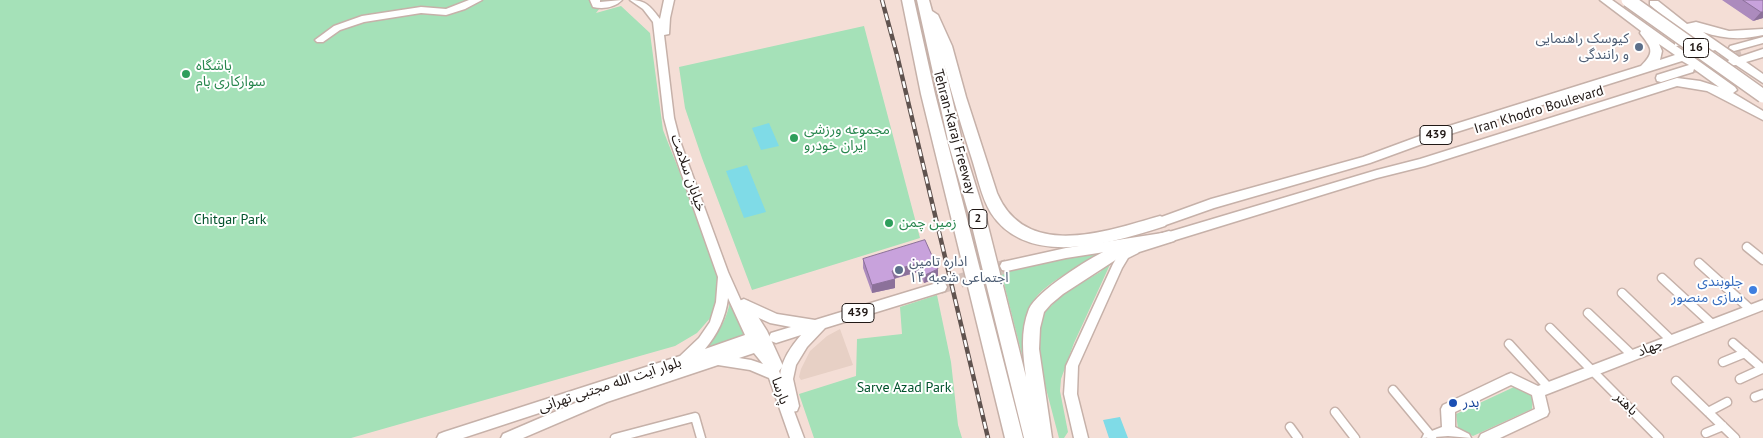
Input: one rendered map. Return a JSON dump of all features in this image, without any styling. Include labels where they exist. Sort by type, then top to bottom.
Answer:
[{"type":"highway","name":"Tehran-Karaj Freeway","points":[[908,0],[928,94],[1014,438]]},
{"type":"highway","name":"Tehran-Karaj Freeway","points":[[924,0],[956,145],[979,222],[1033,438]]},
{"type":"highway","points":[[924,0],[946,46],[959,97],[990,193],[997,210],[1008,223],[1029,234],[1052,241],[1070,242],[1086,241],[1122,233],[1160,222]]},
{"type":"highway","name":"16","points":[[1628,0],[1763,96]]},
{"type":"highway","name":"16","points":[[1638,0],[1763,88]]},
{"type":"highway","points":[[1043,438],[1030,349],[1032,328],[1037,310],[1045,299],[1074,277],[1112,255],[1123,250],[1140,247],[1170,237]]},
{"type":"main road","points":[[320,40],[337,28],[362,19],[422,10],[446,12],[477,0]]},
{"type":"main road","points":[[594,0],[596,5],[603,6],[617,0]]},
{"type":"main road","name":"خیابان سلامت","points":[[634,0],[646,8],[658,22],[669,118],[675,141],[722,272],[765,342]]},
{"type":"main road","name":"خیابان سلامت","points":[[669,0],[665,18],[669,73],[678,123],[686,152],[744,305],[765,342]]},
{"type":"main road","points":[[1600,0],[1641,30],[1656,46],[1656,59],[1642,69]]},
{"type":"main road","points":[[1605,0],[1685,63],[1705,71],[1763,115]]},
{"type":"main road","points":[[1612,0],[1668,39],[1683,44],[1693,41],[1694,35],[1689,30],[1652,1]]},
{"type":"main road","points":[[1652,1],[1694,24],[1716,33],[1735,36],[1763,32]]},
{"type":"main road","points":[[1652,1],[1717,46],[1738,54],[1763,53]]},
{"type":"main road","points":[[1705,71],[1763,40]]},
{"type":"main road","name":"439","points":[[1642,69],[1685,63],[1717,46]]},
{"type":"main road","points":[[1738,54],[1763,46]]},
{"type":"main road","points":[[1738,54],[1763,79]]},
{"type":"main road","name":"Iran Khodro Boulevard","points":[[1377,174],[1494,128],[1685,63]]},
{"type":"main road","name":"Iran Khodro Boulevard","points":[[1366,160],[1402,146],[1642,69]]},
{"type":"main road","points":[[1763,84],[1742,72],[1732,72],[1724,76],[1727,82],[1763,109]]},
{"type":"main road","name":"Iran Khodro Boulevard","points":[[1007,266],[1066,253],[1170,237],[1377,174],[1421,163],[1677,82],[1701,85],[1729,95],[1763,115]]},
{"type":"main road","name":"Iran Khodro Boulevard","points":[[1160,222],[1231,199],[1366,160],[1494,128]]},
{"type":"main road","points":[[1231,199],[1243,214]]},
{"type":"main road","points":[[1081,438],[1069,395],[1069,380],[1072,366],[1117,267],[1124,255],[1140,247]]},
{"type":"main road","points":[[676,364],[698,349],[710,335],[719,314],[724,292],[722,272]]},
{"type":"main road","name":"439","points":[[765,342],[940,287]]},
{"type":"main road","points":[[744,305],[775,319],[796,323],[821,324]]},
{"type":"main road","name":"جهاد","points":[[1544,390],[1712,324],[1759,308]]},
{"type":"main road","points":[[792,406],[786,378],[791,362],[809,336],[821,324]]},
{"type":"main road","name":"بلوار آیت الله مجتبی تهرانی","points":[[508,438],[604,397],[765,342]]},
{"type":"main road","name":"بلوار آیت الله مجتبی تهرانی","points":[[444,438],[676,364],[765,342]]},
{"type":"main road","name":"پارسا","points":[[765,342],[770,364],[797,438]]},
{"type":"main road","name":"پارسا","points":[[765,342],[804,438]]},
{"type":"main road","points":[[711,362],[738,362],[775,375]]},
{"type":"main road","points":[[1448,430],[1448,409],[1511,380],[1544,390],[1542,412],[1500,435]]},
{"type":"main road","points":[[1431,437],[1448,430],[1464,438]]},
{"type":"street","points":[[1747,247],[1763,260]]},
{"type":"street","points":[[1698,263],[1759,308]]},
{"type":"street","points":[[1662,278],[1712,324]]},
{"type":"street","points":[[1622,293],[1671,340]]},
{"type":"street","points":[[1588,313],[1632,355]]},
{"type":"street","name":"باهنر","points":[[1550,328],[1659,438]]},
{"type":"street","points":[[1733,343],[1762,369],[1740,379]]},
{"type":"street","points":[[1509,344],[1544,390]]},
{"type":"street","points":[[1723,362],[1745,353]]},
{"type":"street","points":[[1676,381],[1735,438]]},
{"type":"street","points":[[1393,390],[1431,437]]},
{"type":"street","points":[[1708,412],[1727,402]]},
{"type":"street","points":[[1335,412],[1355,438]]},
{"type":"street","points":[[617,438],[695,416],[701,438]]},
{"type":"street","points":[[1706,433],[1723,426]]},
{"type":"street","points":[[1290,427],[1298,438]]},
{"type":"shaded area","points":[[840,329],[853,365],[801,380],[799,377],[801,369],[810,351],[827,336]]},
{"type":"green space","name":"Chitgar Park","points":[[0,0],[606,0],[596,13],[621,6],[650,33],[663,130],[720,274],[717,305],[712,316],[697,333],[675,346],[351,438],[0,438]]},
{"type":"green space","name":"مجموعه ورزشی ایران خودرو","points":[[864,26],[920,238],[752,290],[685,108],[679,67]]},
{"type":"green space","points":[[1108,252],[1072,270],[1048,286],[1030,305],[1025,323],[1025,367],[1001,272],[1058,258]]},
{"type":"green space","points":[[1113,258],[1074,343],[1061,379],[1060,391],[1068,432],[1064,438],[1059,438],[1034,343],[1038,319],[1063,294],[1100,272]]},
{"type":"green space","points":[[731,294],[746,336],[695,354],[709,342],[720,328],[727,313]]},
{"type":"green space","name":"Sarve Azad Park","points":[[937,295],[951,362],[958,425],[962,438],[814,438],[799,394],[856,376],[857,339],[902,334],[900,307]]},
{"type":"green space","points":[[1514,387],[1533,396],[1532,409],[1473,436],[1458,429],[1456,414]]},
{"type":"water","points":[[769,123],[779,146],[761,150],[752,128]]},
{"type":"water","points":[[747,165],[766,212],[744,218],[726,171]]},
{"type":"water","points":[[1120,417],[1128,438],[1109,438],[1103,420]]},
{"type":"building","points":[[1743,0],[1763,0],[1763,12],[1761,12]]},
{"type":"building","name":"اداره تامین اجتماعی شعبه ۱۴","points":[[925,240],[938,269],[925,275],[918,263],[892,271],[895,279],[872,285],[863,259]]},
{"type":"tunnel","points":[[1689,69],[1741,53]]},
{"type":"tunnel","points":[[940,287],[1007,266]]},
{"type":"railway","points":[[882,0],[897,55],[988,438]]},
{"type":"place","name":"کیوسک راهنمایی و رانندگی","points":[[1639,47]]},
{"type":"place","name":"باشگاه سوارکاری بام","points":[[186,74]]},
{"type":"place","name":"مجموعه ورزشی ایران خودرو","points":[[794,138]]},
{"type":"place","name":"زمین چمن","points":[[889,223]]},
{"type":"place","name":"اداره تامین اجتماعی شعبه ۱۴","points":[[899,270]]},
{"type":"place","name":"جلوبندی سازی منصور","points":[[1753,290]]},
{"type":"place","name":"بدر","points":[[1453,403]]}]
